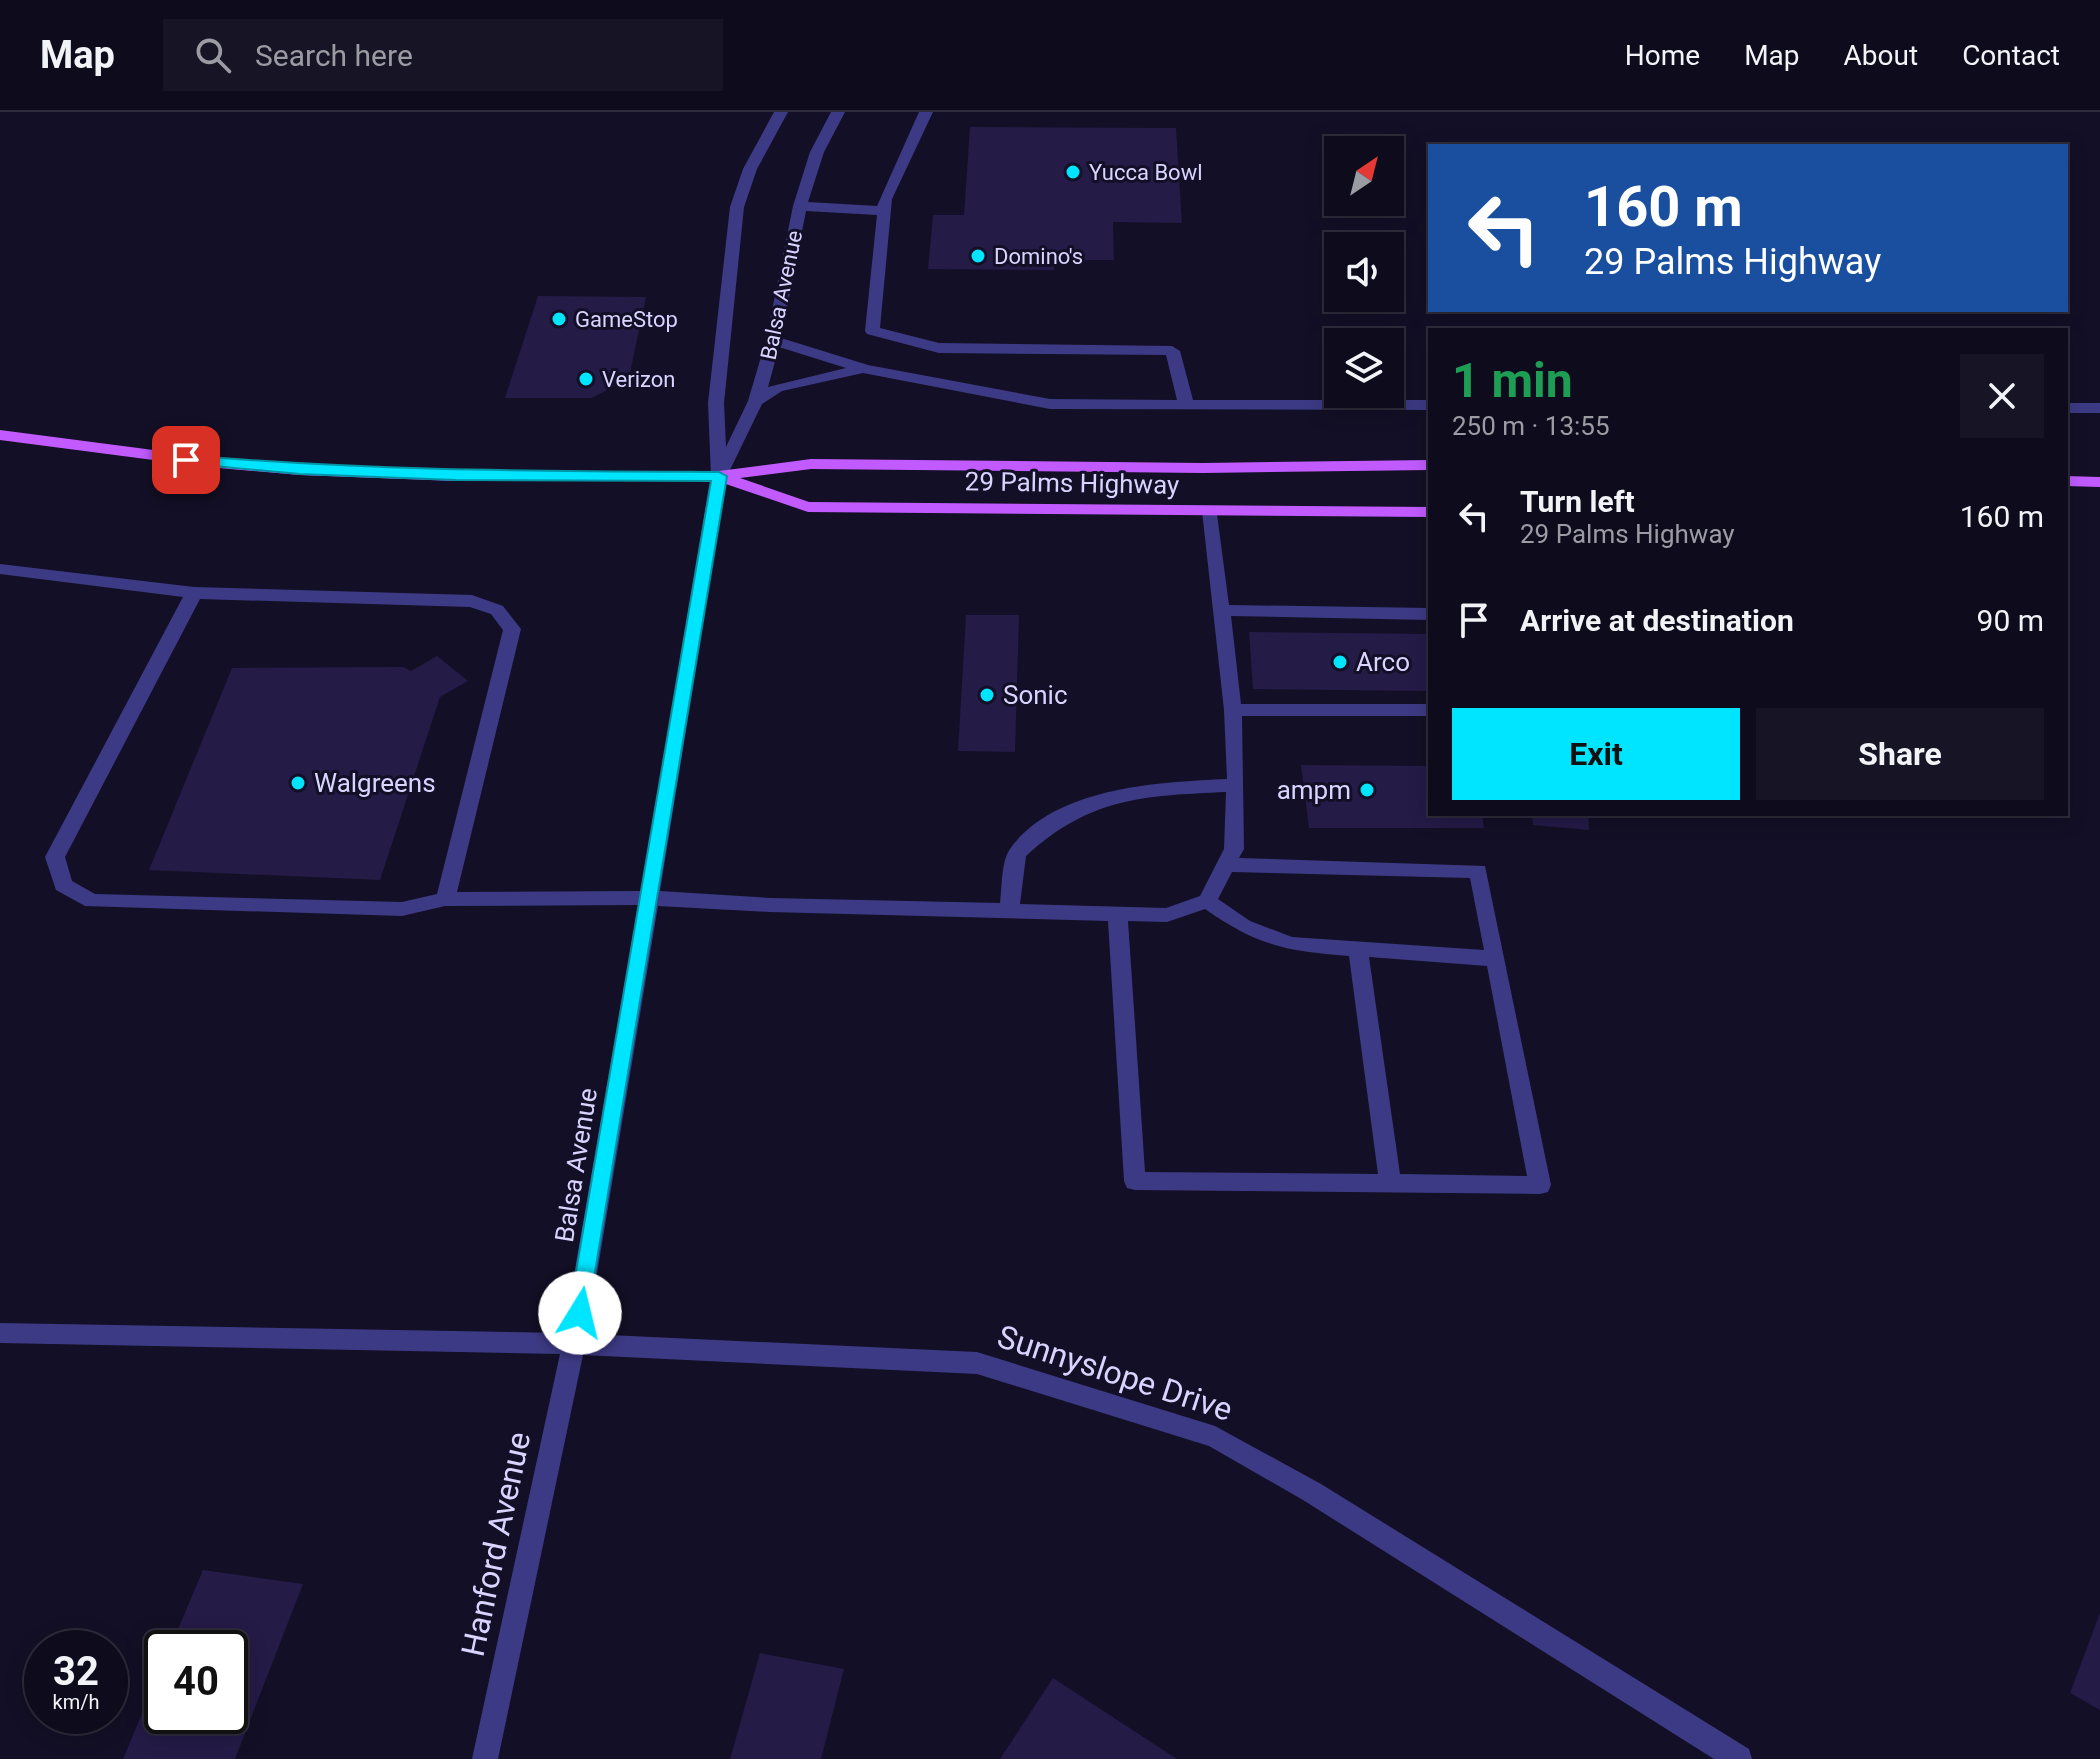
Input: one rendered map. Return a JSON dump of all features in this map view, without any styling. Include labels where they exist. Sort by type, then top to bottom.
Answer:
[{"type":"main road","name":"29 Palms Highway","points":[[0,435],[166,458],[300,470],[456,476],[719,476],[811,464],[1188,468],[1428,465]]},
{"type":"main road","name":"29 Palms Highway","points":[[719,476],[808,507],[1428,512]]},
{"type":"main road","points":[[2068,481],[2100,482]]},
{"type":"street","name":"Balsa Avenue","points":[[574,1344],[719,476],[716,403],[737,207],[750,169],[781,112]]},
{"type":"street","name":"Balsa Avenue","points":[[719,476],[756,401],[773,340],[800,206],[817,152],[838,112]]},
{"type":"street","points":[[926,112],[885,199],[872,331],[939,348],[1172,351],[1186,404]]},
{"type":"street","points":[[800,206],[884,211]]},
{"type":"street","points":[[773,340],[865,369],[1050,404],[1428,405]]},
{"type":"street","points":[[756,401],[777,388],[832,373],[865,369]]},
{"type":"street","points":[[2068,408],[2100,408]]},
{"type":"street","points":[[194,593],[55,857],[63,885],[92,901],[402,909],[445,899],[649,898],[770,905],[1167,915],[1207,901],[1234,849],[1233,710],[1210,511]]},
{"type":"street","points":[[0,569],[194,593],[472,601],[497,610],[512,629],[445,899]]},
{"type":"street","points":[[1221,610],[1428,614]]},
{"type":"street","points":[[1233,710],[1428,710]]},
{"type":"street","points":[[1009,911],[1017,853],[1054,822],[1103,800],[1146,789],[1235,785]]},
{"type":"street","points":[[1117,913],[1135,1181],[1540,1185],[1478,871],[1226,865]]},
{"type":"street","points":[[1207,901],[1243,926],[1291,944],[1496,959]]},
{"type":"street","points":[[1358,949],[1390,1183]]},
{"type":"street","points":[[0,1333],[574,1344]]},
{"type":"street","name":"Hanford Avenue","points":[[485,1759],[574,1344]]},
{"type":"street","name":"Sunnyslope Drive","points":[[574,1344],[977,1363],[1215,1437],[1326,1500],[1739,1759]]},
{"type":"building","name":"Yucca Bowl","points":[[970,127],[1176,128],[1182,223],[1113,222],[1114,260],[1055,260],[1054,270],[928,269],[933,215],[964,215]]},
{"type":"building","points":[[538,296],[646,297],[629,378],[592,398],[505,398]]},
{"type":"building","points":[[966,615],[1019,615],[1015,752],[958,751]]},
{"type":"building","name":"Arco","points":[[1249,632],[1428,634],[1428,691],[1253,689]]},
{"type":"building","name":"Walgreens","points":[[437,656],[468,681],[440,697],[380,880],[149,870],[232,668],[403,667],[411,671]]},
{"type":"building","name":"ampm","points":[[1301,765],[1428,766],[1428,816],[1482,816],[1484,828],[1309,828]]},
{"type":"building","points":[[1532,816],[1588,816],[1589,830],[1533,825]]},
{"type":"building","points":[[203,1570],[303,1584],[248,1726],[248,1630],[178,1630]]},
{"type":"building","points":[[2100,1613],[2100,1710],[2070,1693]]},
{"type":"building","points":[[760,1653],[844,1669],[821,1759],[730,1759]]},
{"type":"building","points":[[1053,1678],[1177,1759],[1000,1759]]},
{"type":"building","points":[[144,1709],[144,1734],[245,1734],[235,1759],[123,1759]]},
{"type":"place","name":"Yucca Bowl","points":[[1073,172]]},
{"type":"place","name":"Domino's","points":[[978,256]]},
{"type":"place","name":"GameStop","points":[[559,319]]},
{"type":"place","name":"Verizon","points":[[586,379]]},
{"type":"place","name":"Arco","points":[[1340,662]]},
{"type":"place","name":"Sonic","points":[[987,695]]},
{"type":"place","name":"Walgreens","points":[[298,783]]},
{"type":"place","name":"ampm","points":[[1367,790]]},
{"type":"route","points":[[186,460],[300,470],[456,476],[719,476],[580,1313]]}]
